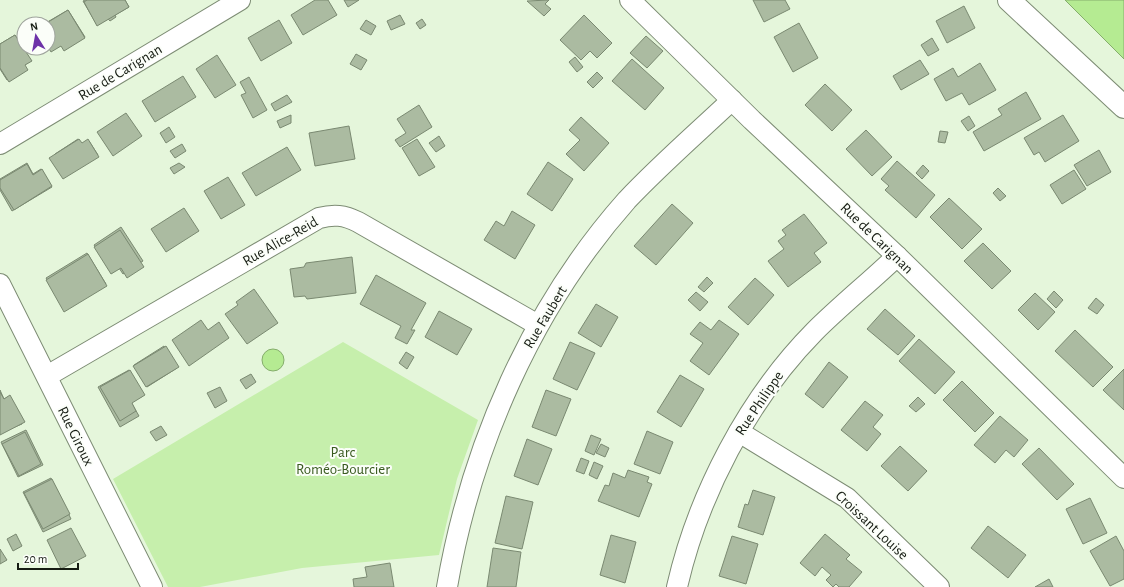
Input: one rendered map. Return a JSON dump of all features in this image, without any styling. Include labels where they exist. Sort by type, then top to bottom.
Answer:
[{"type":"street","name":"Rue de Carignan","points":[[0,144],[240,0]]},
{"type":"street","name":"Rue de Carignan","points":[[630,0],[732,100],[897,256],[1124,478]]},
{"type":"street","points":[[1009,0],[1124,107]]},
{"type":"street","name":"Rue Faubert","points":[[447,587],[457,536],[478,465],[506,390],[538,325],[567,280],[627,200],[732,100]]},
{"type":"street","name":"Rue Alice-Reid","points":[[47,376],[319,218],[332,214],[346,216],[358,222],[538,325]]},
{"type":"street","name":"Rue Philippe","points":[[677,587],[701,508],[723,461],[739,432],[765,391],[814,332],[897,256]]},
{"type":"street","name":"Rue Giroux","points":[[0,284],[152,587]]},
{"type":"street","name":"Croissant Louise","points":[[739,432],[847,498],[939,587]]},
{"type":"green space","name":"Parc Roméo-Bourcier","points":[[343,342],[478,420],[457,479],[439,555],[302,568],[200,587],[168,587],[113,479]]},
{"type":"shaded area","points":[[1065,0],[1124,0],[1124,59]]},
{"type":"shaded area","points":[[273,349],[281,352],[284,360],[281,368],[273,371],[265,368],[262,360],[265,352]]},
{"type":"building","points":[[87,0],[125,0],[129,7],[97,26],[84,2]]},
{"type":"building","points":[[125,0],[129,7],[115,15],[116,17],[110,21],[108,19],[97,25],[83,1]]},
{"type":"building","points":[[315,0],[328,0],[337,15],[303,35],[291,15]]},
{"type":"building","points":[[344,0],[359,0],[348,7]]},
{"type":"building","points":[[549,0],[545,4],[551,9],[544,16],[527,1]]},
{"type":"building","points":[[753,0],[785,0],[790,9],[764,22]]},
{"type":"building","points":[[964,6],[975,28],[947,43],[936,21]]},
{"type":"building","points":[[68,10],[85,37],[64,49],[62,45],[56,48],[56,17]]},
{"type":"building","points":[[68,10],[85,38],[64,51],[61,46],[56,49],[56,17]]},
{"type":"building","points":[[400,15],[405,24],[391,30],[387,21]]},
{"type":"building","points":[[584,15],[612,43],[597,58],[590,51],[581,60],[560,40]]},
{"type":"building","points":[[422,19],[426,25],[420,29],[416,23]]},
{"type":"building","points":[[279,20],[292,43],[261,61],[248,38]]},
{"type":"building","points":[[366,20],[376,26],[371,35],[360,29]]},
{"type":"building","points":[[799,23],[818,58],[793,72],[774,37]]},
{"type":"building","points":[[15,35],[16,56],[28,56],[31,61],[21,67],[23,71],[7,80],[0,69],[0,44]]},
{"type":"building","points":[[15,35],[16,56],[29,56],[32,61],[25,65],[28,70],[9,82],[0,68],[0,44]]},
{"type":"building","points":[[646,36],[663,51],[647,68],[630,53]]},
{"type":"building","points":[[932,38],[939,50],[928,56],[921,45]]},
{"type":"building","points":[[356,54],[367,60],[361,70],[350,64]]},
{"type":"building","points":[[217,55],[236,85],[215,98],[196,69]]},
{"type":"building","points":[[575,57],[583,67],[577,72],[569,62]]},
{"type":"building","points":[[632,59],[664,88],[645,110],[612,81]]},
{"type":"building","points":[[920,60],[929,74],[901,90],[893,76]]},
{"type":"building","points":[[980,63],[996,90],[969,105],[962,93],[946,101],[934,79],[953,68],[958,77]]},
{"type":"building","points":[[597,72],[603,78],[593,88],[587,82]]},
{"type":"building","points":[[183,76],[196,97],[155,122],[142,101]]},
{"type":"building","points":[[249,77],[267,110],[253,118],[241,95],[246,93],[240,82]]},
{"type":"building","points":[[825,84],[852,110],[832,131],[805,105]]},
{"type":"building","points":[[1026,92],[1041,119],[984,151],[973,132],[1002,115],[998,109]]},
{"type":"building","points":[[287,95],[292,102],[275,111],[271,104]]},
{"type":"building","points":[[419,105],[432,127],[400,147],[395,140],[406,133],[397,119]]},
{"type":"building","points":[[126,113],[142,136],[113,156],[97,132]]},
{"type":"building","points":[[291,115],[291,123],[280,128],[277,121]]},
{"type":"building","points":[[1063,115],[1079,141],[1045,162],[1039,152],[1034,155],[1024,138]]},
{"type":"building","points":[[969,116],[975,126],[968,131],[961,121]]},
{"type":"building","points":[[581,117],[609,143],[584,171],[566,154],[580,140],[569,130]]},
{"type":"building","points":[[349,126],[355,159],[315,166],[309,133]]},
{"type":"building","points":[[169,127],[175,137],[166,143],[160,133]]},
{"type":"building","points":[[866,130],[892,157],[872,176],[846,149]]},
{"type":"building","points":[[940,131],[948,132],[945,143],[938,142]]},
{"type":"building","points":[[439,136],[445,146],[436,152],[429,143]]},
{"type":"building","points":[[78,139],[82,145],[89,141],[98,155],[68,174],[55,154]]},
{"type":"building","points":[[79,139],[82,143],[88,139],[99,157],[63,179],[49,158]]},
{"type":"building","points":[[417,139],[435,167],[419,176],[402,148]]},
{"type":"building","points":[[182,144],[186,151],[175,158],[170,151]]},
{"type":"building","points":[[287,147],[301,170],[256,196],[242,173]]},
{"type":"building","points":[[1099,150],[1111,172],[1087,186],[1074,165]]},
{"type":"building","points":[[897,161],[935,195],[916,218],[885,190],[889,186],[881,179]]},
{"type":"building","points":[[548,162],[573,179],[552,211],[527,194]]},
{"type":"building","points":[[27,163],[33,174],[41,169],[52,187],[12,211],[0,190],[0,179]]},
{"type":"building","points":[[179,163],[185,167],[174,174],[170,168]]},
{"type":"building","points":[[27,164],[33,175],[42,169],[52,186],[14,210],[0,188],[0,180]]},
{"type":"building","points":[[923,165],[929,171],[922,179],[916,173]]},
{"type":"building","points":[[1074,170],[1086,189],[1062,204],[1050,185]]},
{"type":"building","points":[[228,177],[245,205],[221,219],[204,191]]},
{"type":"building","points":[[998,188],[1006,196],[1000,201],[993,193]]},
{"type":"building","points":[[949,198],[982,229],[962,249],[930,217]]},
{"type":"building","points":[[672,204],[693,223],[656,265],[634,246]]},
{"type":"building","points":[[184,208],[199,231],[166,252],[151,229]]},
{"type":"building","points":[[512,211],[535,225],[515,259],[484,240],[496,221],[504,226]]},
{"type":"building","points":[[804,214],[827,243],[814,253],[821,262],[788,287],[768,261],[784,249],[778,241],[786,235],[782,230]]},
{"type":"building","points":[[121,227],[143,261],[123,274],[119,268],[112,273],[94,245]]},
{"type":"building","points":[[120,230],[144,267],[127,278],[121,268],[111,274],[94,247]]},
{"type":"building","points":[[983,243],[1011,271],[992,289],[964,261]]},
{"type":"building","points":[[87,253],[106,284],[65,309],[46,278]]},
{"type":"building","points":[[88,254],[107,286],[64,312],[46,280]]},
{"type":"building","points":[[352,257],[356,293],[307,299],[305,296],[294,297],[290,269],[304,267],[306,263]]},
{"type":"building","points":[[376,275],[426,303],[411,330],[415,330],[407,344],[395,338],[401,326],[360,304]]},
{"type":"building","points":[[707,277],[713,283],[704,292],[698,287]]},
{"type":"building","points":[[755,278],[774,295],[748,325],[728,307]]},
{"type":"building","points":[[254,289],[278,323],[247,344],[225,314],[238,305],[236,302]]},
{"type":"building","points":[[1054,291],[1063,300],[1056,308],[1047,299]]},
{"type":"building","points":[[696,292],[708,302],[700,311],[688,300]]},
{"type":"building","points":[[1035,293],[1055,312],[1038,330],[1018,310]]},
{"type":"building","points":[[1096,298],[1104,305],[1097,314],[1088,308]]},
{"type":"building","points":[[596,304],[618,317],[601,347],[578,333]]},
{"type":"building","points":[[885,309],[915,336],[898,355],[867,329]]},
{"type":"building","points":[[439,311],[472,329],[457,355],[425,337]]},
{"type":"building","points":[[201,320],[208,330],[219,322],[229,338],[189,366],[172,340]]},
{"type":"building","points":[[719,320],[739,334],[709,375],[690,361],[703,343],[690,334],[700,322],[711,330]]},
{"type":"building","points":[[1075,330],[1113,367],[1093,387],[1055,351]]},
{"type":"building","points":[[919,339],[955,372],[935,394],[899,361]]},
{"type":"building","points":[[570,342],[595,353],[577,390],[553,379]]},
{"type":"building","points":[[164,346],[177,368],[147,387],[134,365]]},
{"type":"building","points":[[166,346],[179,367],[146,387],[133,366]]},
{"type":"building","points":[[406,352],[414,357],[407,369],[399,363]]},
{"type":"building","points":[[829,362],[848,377],[823,408],[805,394]]},
{"type":"building","points":[[1124,369],[1124,410],[1103,390]]},
{"type":"building","points":[[129,370],[143,396],[131,402],[139,416],[120,427],[98,387]]},
{"type":"building","points":[[130,370],[145,395],[132,403],[136,411],[120,421],[100,387]]},
{"type":"building","points":[[251,374],[256,382],[246,389],[240,380]]},
{"type":"building","points":[[680,375],[704,389],[681,427],[657,412]]},
{"type":"building","points":[[962,381],[994,413],[975,432],[943,400]]},
{"type":"building","points":[[220,387],[227,401],[215,408],[207,393]]},
{"type":"building","points":[[0,390],[4,399],[8,397],[14,411],[17,411],[22,424],[0,433]]},
{"type":"building","points":[[546,390],[571,399],[556,436],[532,427]]},
{"type":"building","points":[[0,392],[4,399],[10,395],[25,422],[0,435]]},
{"type":"building","points":[[918,397],[925,404],[916,412],[909,406]]},
{"type":"building","points":[[865,401],[883,415],[873,427],[881,434],[867,451],[841,430]]},
{"type":"building","points":[[1000,416],[1028,440],[1014,457],[1006,450],[995,463],[974,445]]},
{"type":"building","points":[[161,426],[167,435],[156,441],[150,432]]},
{"type":"building","points":[[26,430],[43,465],[18,477],[1,442]]},
{"type":"building","points":[[647,431],[673,442],[660,474],[634,464]]},
{"type":"building","points":[[25,432],[41,464],[19,476],[2,444]]},
{"type":"building","points":[[591,435],[601,439],[594,455],[585,451]]},
{"type":"building","points":[[527,439],[552,449],[538,485],[514,476]]},
{"type":"building","points":[[601,444],[609,448],[605,457],[596,453]]},
{"type":"building","points":[[900,446],[927,471],[908,491],[881,466]]},
{"type":"building","points":[[1039,448],[1074,484],[1057,500],[1022,464]]},
{"type":"building","points":[[581,458],[589,461],[584,474],[576,471]]},
{"type":"building","points":[[594,462],[603,466],[597,479],[589,475]]},
{"type":"building","points":[[628,470],[649,477],[647,482],[652,484],[639,517],[598,501],[605,485],[609,486],[613,473],[625,478]]},
{"type":"building","points":[[51,478],[71,519],[43,532],[23,492]]},
{"type":"building","points":[[52,479],[70,514],[43,529],[24,493]]},
{"type":"building","points":[[753,490],[775,497],[763,535],[738,527],[745,504],[748,505]]},
{"type":"building","points":[[506,496],[533,502],[522,549],[495,543]]},
{"type":"building","points":[[1090,498],[1107,533],[1083,544],[1066,509]]},
{"type":"building","points":[[988,526],[1026,555],[1008,578],[971,548]]},
{"type":"building","points":[[71,528],[86,556],[61,569],[47,540]]},
{"type":"building","points":[[16,534],[22,546],[13,551],[7,539]]},
{"type":"building","points":[[825,534],[850,555],[846,559],[862,572],[849,587],[839,587],[836,584],[833,587],[826,580],[831,575],[822,567],[815,576],[800,563]]},
{"type":"building","points":[[611,535],[636,542],[625,583],[600,575]]},
{"type":"building","points":[[732,536],[758,544],[746,584],[719,576]]},
{"type":"building","points":[[1116,536],[1124,551],[1124,579],[1110,586],[1090,551]]},
{"type":"building","points":[[493,548],[521,552],[516,587],[487,587]]},
{"type":"building","points":[[0,549],[7,560],[0,564]]},
{"type":"building","points":[[390,563],[394,587],[354,587],[353,579],[367,577],[365,567]]},
{"type":"building","points":[[1049,579],[1053,587],[1035,587]]}]
